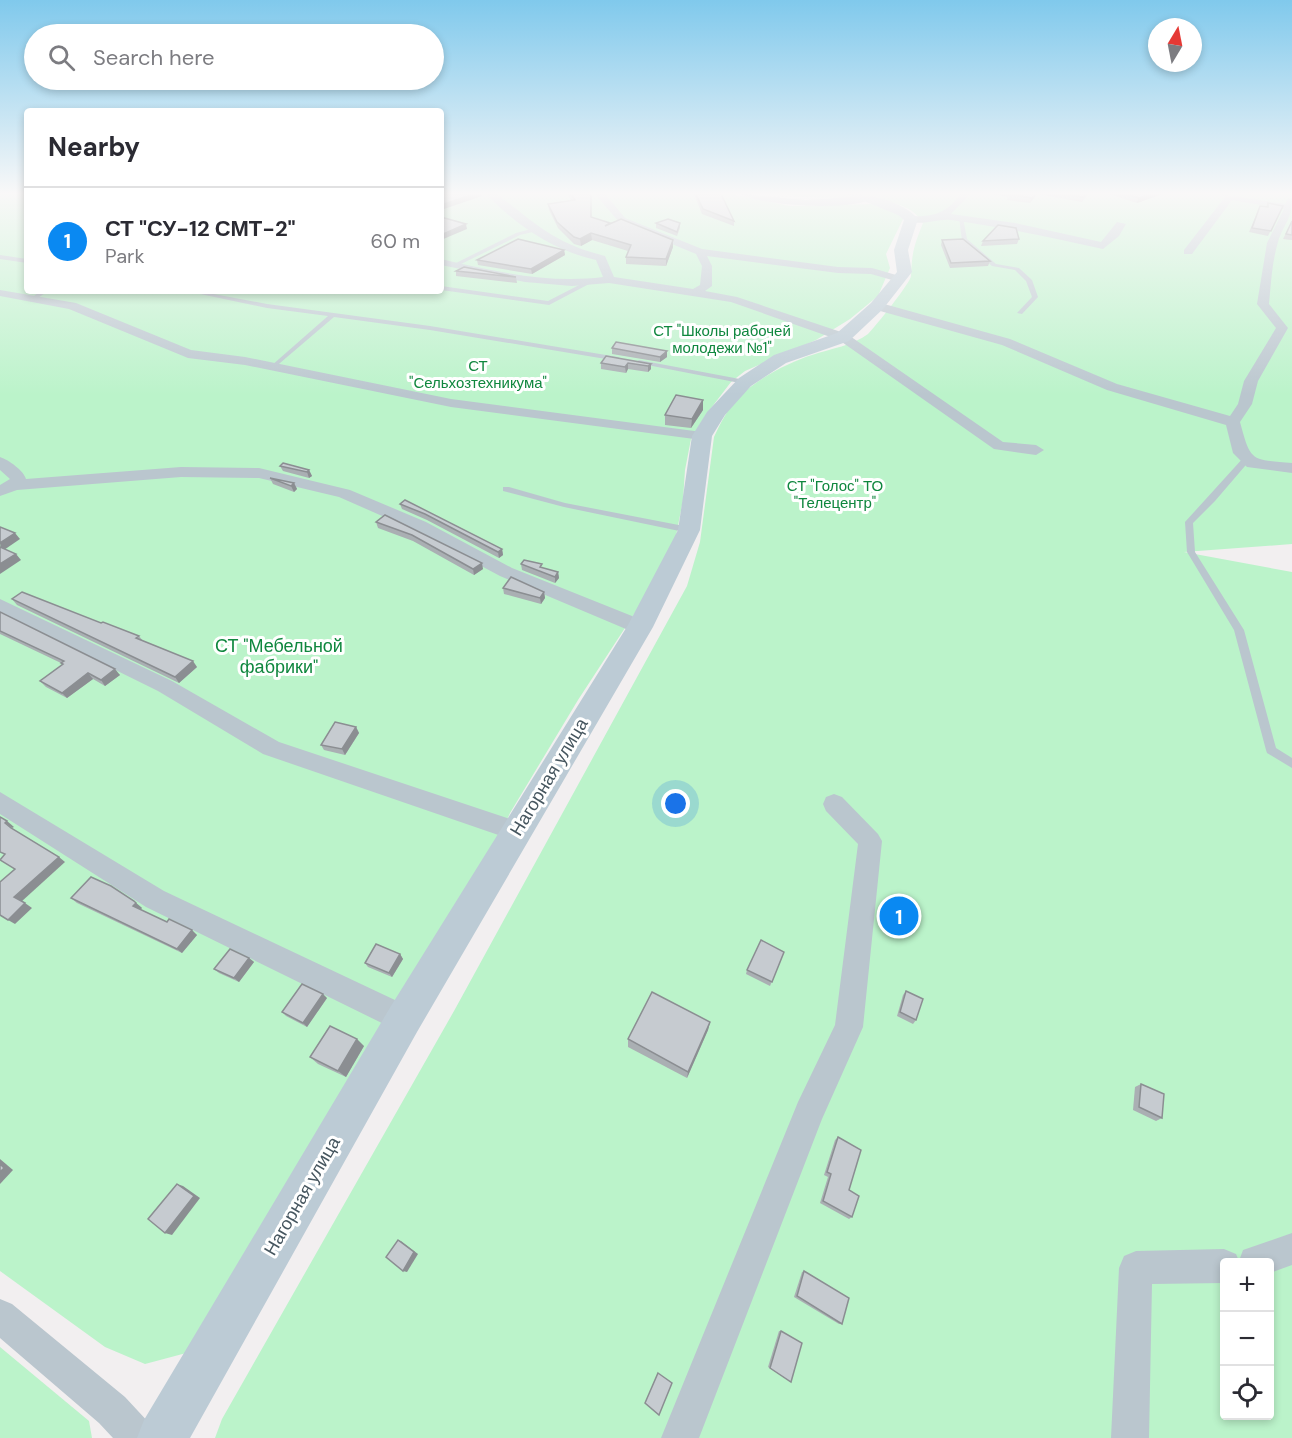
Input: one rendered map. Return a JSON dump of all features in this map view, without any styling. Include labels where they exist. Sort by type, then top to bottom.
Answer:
[{"type":"street","points":[[602,261],[609,280]]},
{"type":"street","points":[[695,293],[706,286],[707,266],[705,261]]},
{"type":"street","points":[[769,261],[872,272],[899,279],[905,272],[903,261]]},
{"type":"street","points":[[1271,261],[1263,304],[1282,328],[1251,381],[1245,404],[1233,422],[1241,453],[1252,464],[1292,468]]},
{"type":"street","points":[[444,263],[563,282],[587,283],[609,280],[733,299],[843,337],[999,446],[1036,450]]},
{"type":"street","name":"Нагорная улица","points":[[162,1438],[404,1019],[640,627],[689,530],[702,436],[717,412],[745,382],[780,359],[843,337],[878,306],[899,279]]},
{"type":"street","points":[[0,293],[72,306],[188,354],[273,367],[451,403],[702,436]]},
{"type":"street","points":[[878,306],[1006,342],[1112,387],[1233,422]]},
{"type":"street","points":[[0,462],[19,478],[7,488]]},
{"type":"street","points":[[7,488],[181,472],[259,473],[344,493],[420,526],[506,572],[640,627]]},
{"type":"street","points":[[0,605],[165,686],[271,748],[516,831]]},
{"type":"street","points":[[0,802],[155,899],[404,1019]]},
{"type":"street","points":[[680,1438],[809,1113],[849,1027],[870,841],[834,804]]},
{"type":"street","points":[[1268,1258],[1292,1249]]},
{"type":"street","points":[[1130,1438],[1136,1268],[1220,1266]]},
{"type":"street","points":[[0,1316],[112,1410],[138,1438]]},
{"type":"lane","points":[[453,266],[463,261]]},
{"type":"lane","points":[[989,261],[994,265],[1017,269],[1029,280],[1035,297],[1020,313]]},
{"type":"lane","points":[[444,288],[549,303],[587,283]]},
{"type":"lane","points":[[33,299],[40,294]]},
{"type":"lane","points":[[205,294],[267,306],[539,345],[745,382]]},
{"type":"lane","points":[[273,367],[334,314]]},
{"type":"lane","points":[[1247,459],[1189,522],[1191,552],[1239,630],[1271,750],[1292,764]]},
{"type":"lane","points":[[506,489],[564,505],[689,530]]},
{"type":"green space","name":"СТ \"Мебельной фабрики\"","points":[[0,261],[24,261],[24,294],[444,294],[444,261],[888,261],[890,268],[878,296],[850,319],[816,340],[745,371],[731,382],[705,416],[691,439],[675,541],[638,608],[578,700],[510,813],[488,862],[190,1352],[145,1364],[105,1347],[0,1271]]},
{"type":"green space","name":"СТ \"Голос\" ТО \"Телецентр\"","points":[[912,261],[1292,261],[1292,544],[1184,552],[1292,572],[1292,1438],[215,1438],[222,1419],[454,1011],[687,586],[700,542],[714,437],[724,416],[745,391],[773,372],[803,358],[856,341],[868,334],[909,280]]},
{"type":"green space","points":[[0,1347],[89,1421],[92,1438],[0,1438]]},
{"type":"building","points":[[484,261],[545,261],[531,269]]},
{"type":"building","points":[[950,261],[988,261],[951,263]]},
{"type":"building","points":[[464,267],[516,277],[456,271]]},
{"type":"building","points":[[616,342],[667,351],[660,357],[612,348]]},
{"type":"building","points":[[606,356],[651,364],[648,366],[628,363],[625,367],[601,363]]},
{"type":"building","points":[[676,395],[703,400],[692,419],[665,415]]},
{"type":"building","points":[[283,463],[309,470],[307,472],[280,466]]},
{"type":"building","points":[[270,478],[294,483],[291,486]]},
{"type":"building","points":[[405,500],[502,549],[498,552],[425,514],[400,504]]},
{"type":"building","points":[[385,515],[482,563],[473,569],[412,535],[376,522]]},
{"type":"building","points":[[0,527],[15,533],[0,543]]},
{"type":"building","points":[[0,547],[16,554],[0,564]]},
{"type":"building","points":[[524,560],[542,564],[540,567],[558,572],[555,577],[521,564]]},
{"type":"building","points":[[511,577],[544,592],[540,598],[503,588]]},
{"type":"building","points":[[22,592],[139,636],[136,638],[193,661],[175,677],[12,599]]},
{"type":"building","points":[[0,612],[115,669],[101,680],[88,673],[62,693],[40,681],[64,661],[0,631]]},
{"type":"building","points":[[335,722],[356,727],[342,749],[321,745]]},
{"type":"building","points":[[0,817],[7,821],[5,823],[11,828],[59,857],[14,897],[25,903],[8,920],[0,915],[0,882],[15,869],[0,860],[5,854],[0,852]]},
{"type":"building","points":[[91,877],[111,886],[134,901],[136,903],[133,906],[167,922],[169,919],[192,930],[177,949],[71,898]]},
{"type":"building","points":[[761,940],[784,952],[772,982],[747,970]]},
{"type":"building","points":[[376,944],[400,954],[389,973],[365,963]]},
{"type":"building","points":[[230,949],[249,958],[234,978],[214,969]]},
{"type":"building","points":[[302,984],[323,994],[303,1023],[282,1012]]},
{"type":"building","points":[[906,991],[923,999],[916,1020],[900,1012]]},
{"type":"building","points":[[652,992],[710,1022],[688,1072],[628,1039]]},
{"type":"building","points":[[330,1026],[357,1039],[338,1071],[310,1057]]},
{"type":"building","points":[[1141,1084],[1164,1094],[1162,1118],[1139,1107]]},
{"type":"building","points":[[838,1137],[861,1150],[849,1190],[859,1196],[852,1217],[823,1201],[831,1174],[827,1172]]},
{"type":"building","points":[[177,1184],[194,1196],[165,1233],[148,1219]]},
{"type":"building","points":[[398,1240],[414,1252],[403,1271],[386,1257]]},
{"type":"building","points":[[804,1271],[849,1298],[842,1324],[797,1296]]},
{"type":"building","points":[[781,1331],[802,1343],[791,1382],[770,1368]]},
{"type":"building","points":[[658,1373],[672,1383],[659,1415],[645,1403]]},
{"type":"place","name":"СТ \"СУ-12 СМТ-2\"","points":[[899,916]]},
{"type":"park label","name":"СТ \"Школы рабочей молодежи №1\"","points":[[722,340]]},
{"type":"park label","name":"СТ \"Сельхозтехникума\"","points":[[478,374]]}]
